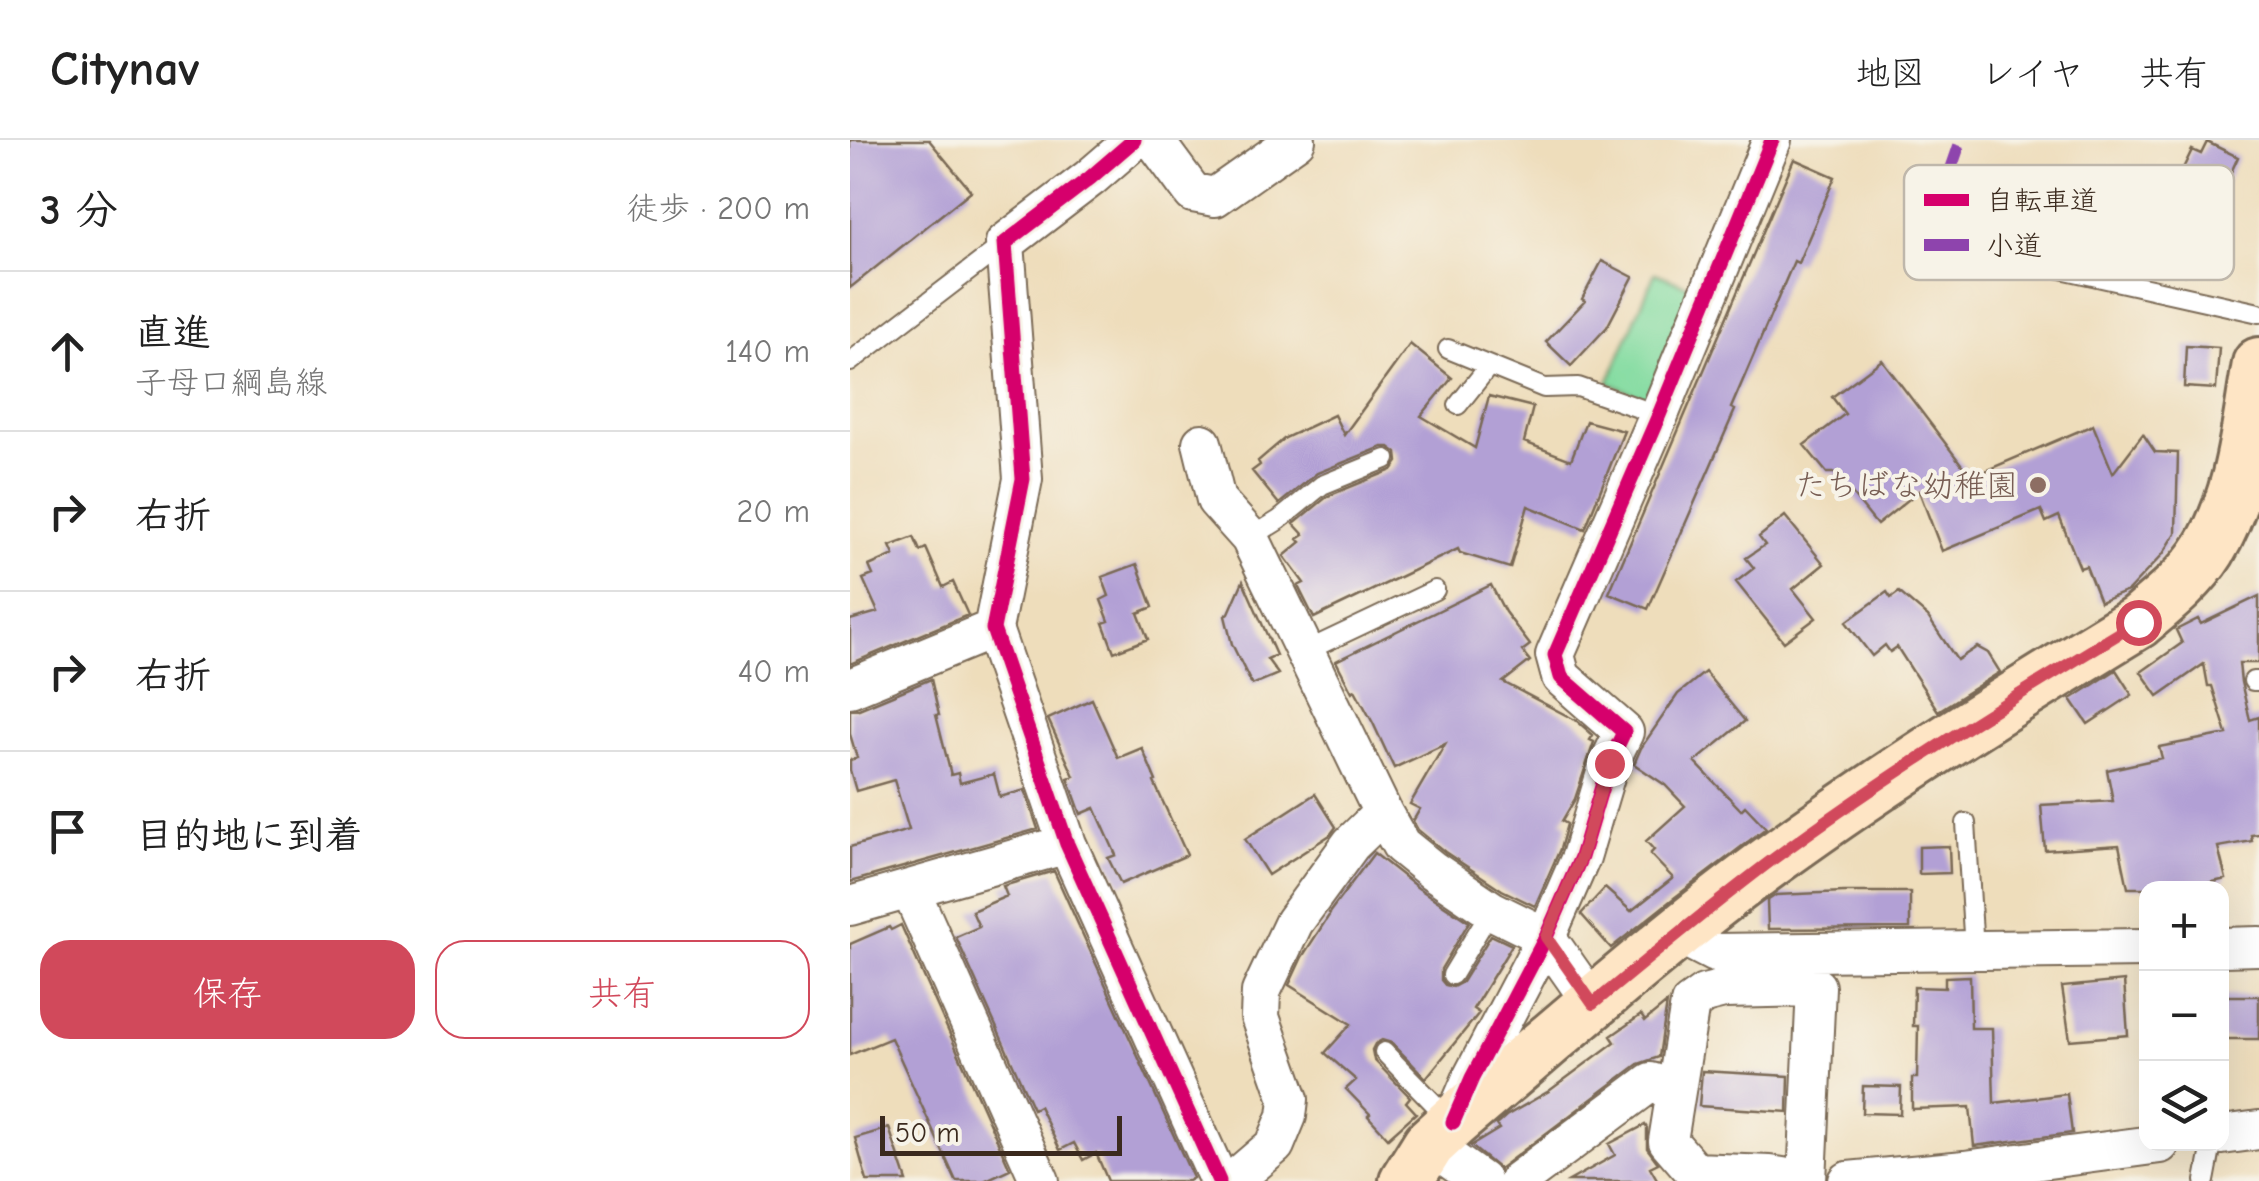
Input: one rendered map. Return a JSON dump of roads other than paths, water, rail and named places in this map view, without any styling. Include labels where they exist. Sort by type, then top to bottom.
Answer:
[{"type":"main road","points":[[1429,1149],[1593,1004],[1772,860],[1878,786],[2138,622],[2169,596],[2207,554],[2237,489],[2259,364]]},
{"type":"street","points":[[1134,140],[1005,243],[1022,479],[993,629],[1068,844],[1218,1181]]},
{"type":"street","points":[[1154,140],[1194,192],[1215,197],[1296,140]]},
{"type":"street","points":[[1480,1181],[1429,1149],[1472,1078],[1546,937],[1581,857],[1609,763],[1624,732],[1561,677],[1555,656],[1772,140]]},
{"type":"street","points":[[1202,443],[1216,500],[1250,538],[1401,845],[1491,910],[1546,937],[1593,1004]]},
{"type":"street","points":[[850,688],[993,629]]},
{"type":"street","points":[[1234,1181],[1275,1145],[1287,1116],[1289,1099],[1260,1017],[1261,992],[1294,922],[1351,844],[1383,813]]},
{"type":"street","points":[[850,906],[1068,844]]},
{"type":"street","points":[[910,890],[1040,1181]]},
{"type":"street","points":[[1678,934],[1715,952],[2139,948]]},
{"type":"street","points":[[2229,947],[2259,946]]},
{"type":"street","points":[[1816,987],[1806,1181],[1770,1175],[1693,1177],[1668,1141],[1676,1090],[1690,1004],[1704,994],[1724,989],[1816,987]]},
{"type":"street","points":[[1518,1181],[1651,1082],[1676,1090]]},
{"type":"street","points":[[2229,1134],[2259,1130]]},
{"type":"street","points":[[1848,1181],[2139,1147]]},
{"type":"lane","points":[[850,362],[1005,243]]},
{"type":"lane","points":[[2111,280],[2259,313]]},
{"type":"lane","points":[[1448,349],[1544,388],[1578,387],[1658,415]]},
{"type":"lane","points":[[1458,406],[1489,366]]},
{"type":"lane","points":[[1250,538],[1322,486],[1386,459]]},
{"type":"lane","points":[[1304,652],[1434,590]]},
{"type":"lane","points":[[1966,823],[1974,950]]},
{"type":"lane","points":[[1452,975],[1491,910]]},
{"type":"lane","points":[[1384,1052],[1429,1149]]},
{"type":"lane","points":[[2205,1181],[2211,1151]]},
{"type":"place","name":"たちばな幼稚園","points":[[2038,485]]}]
